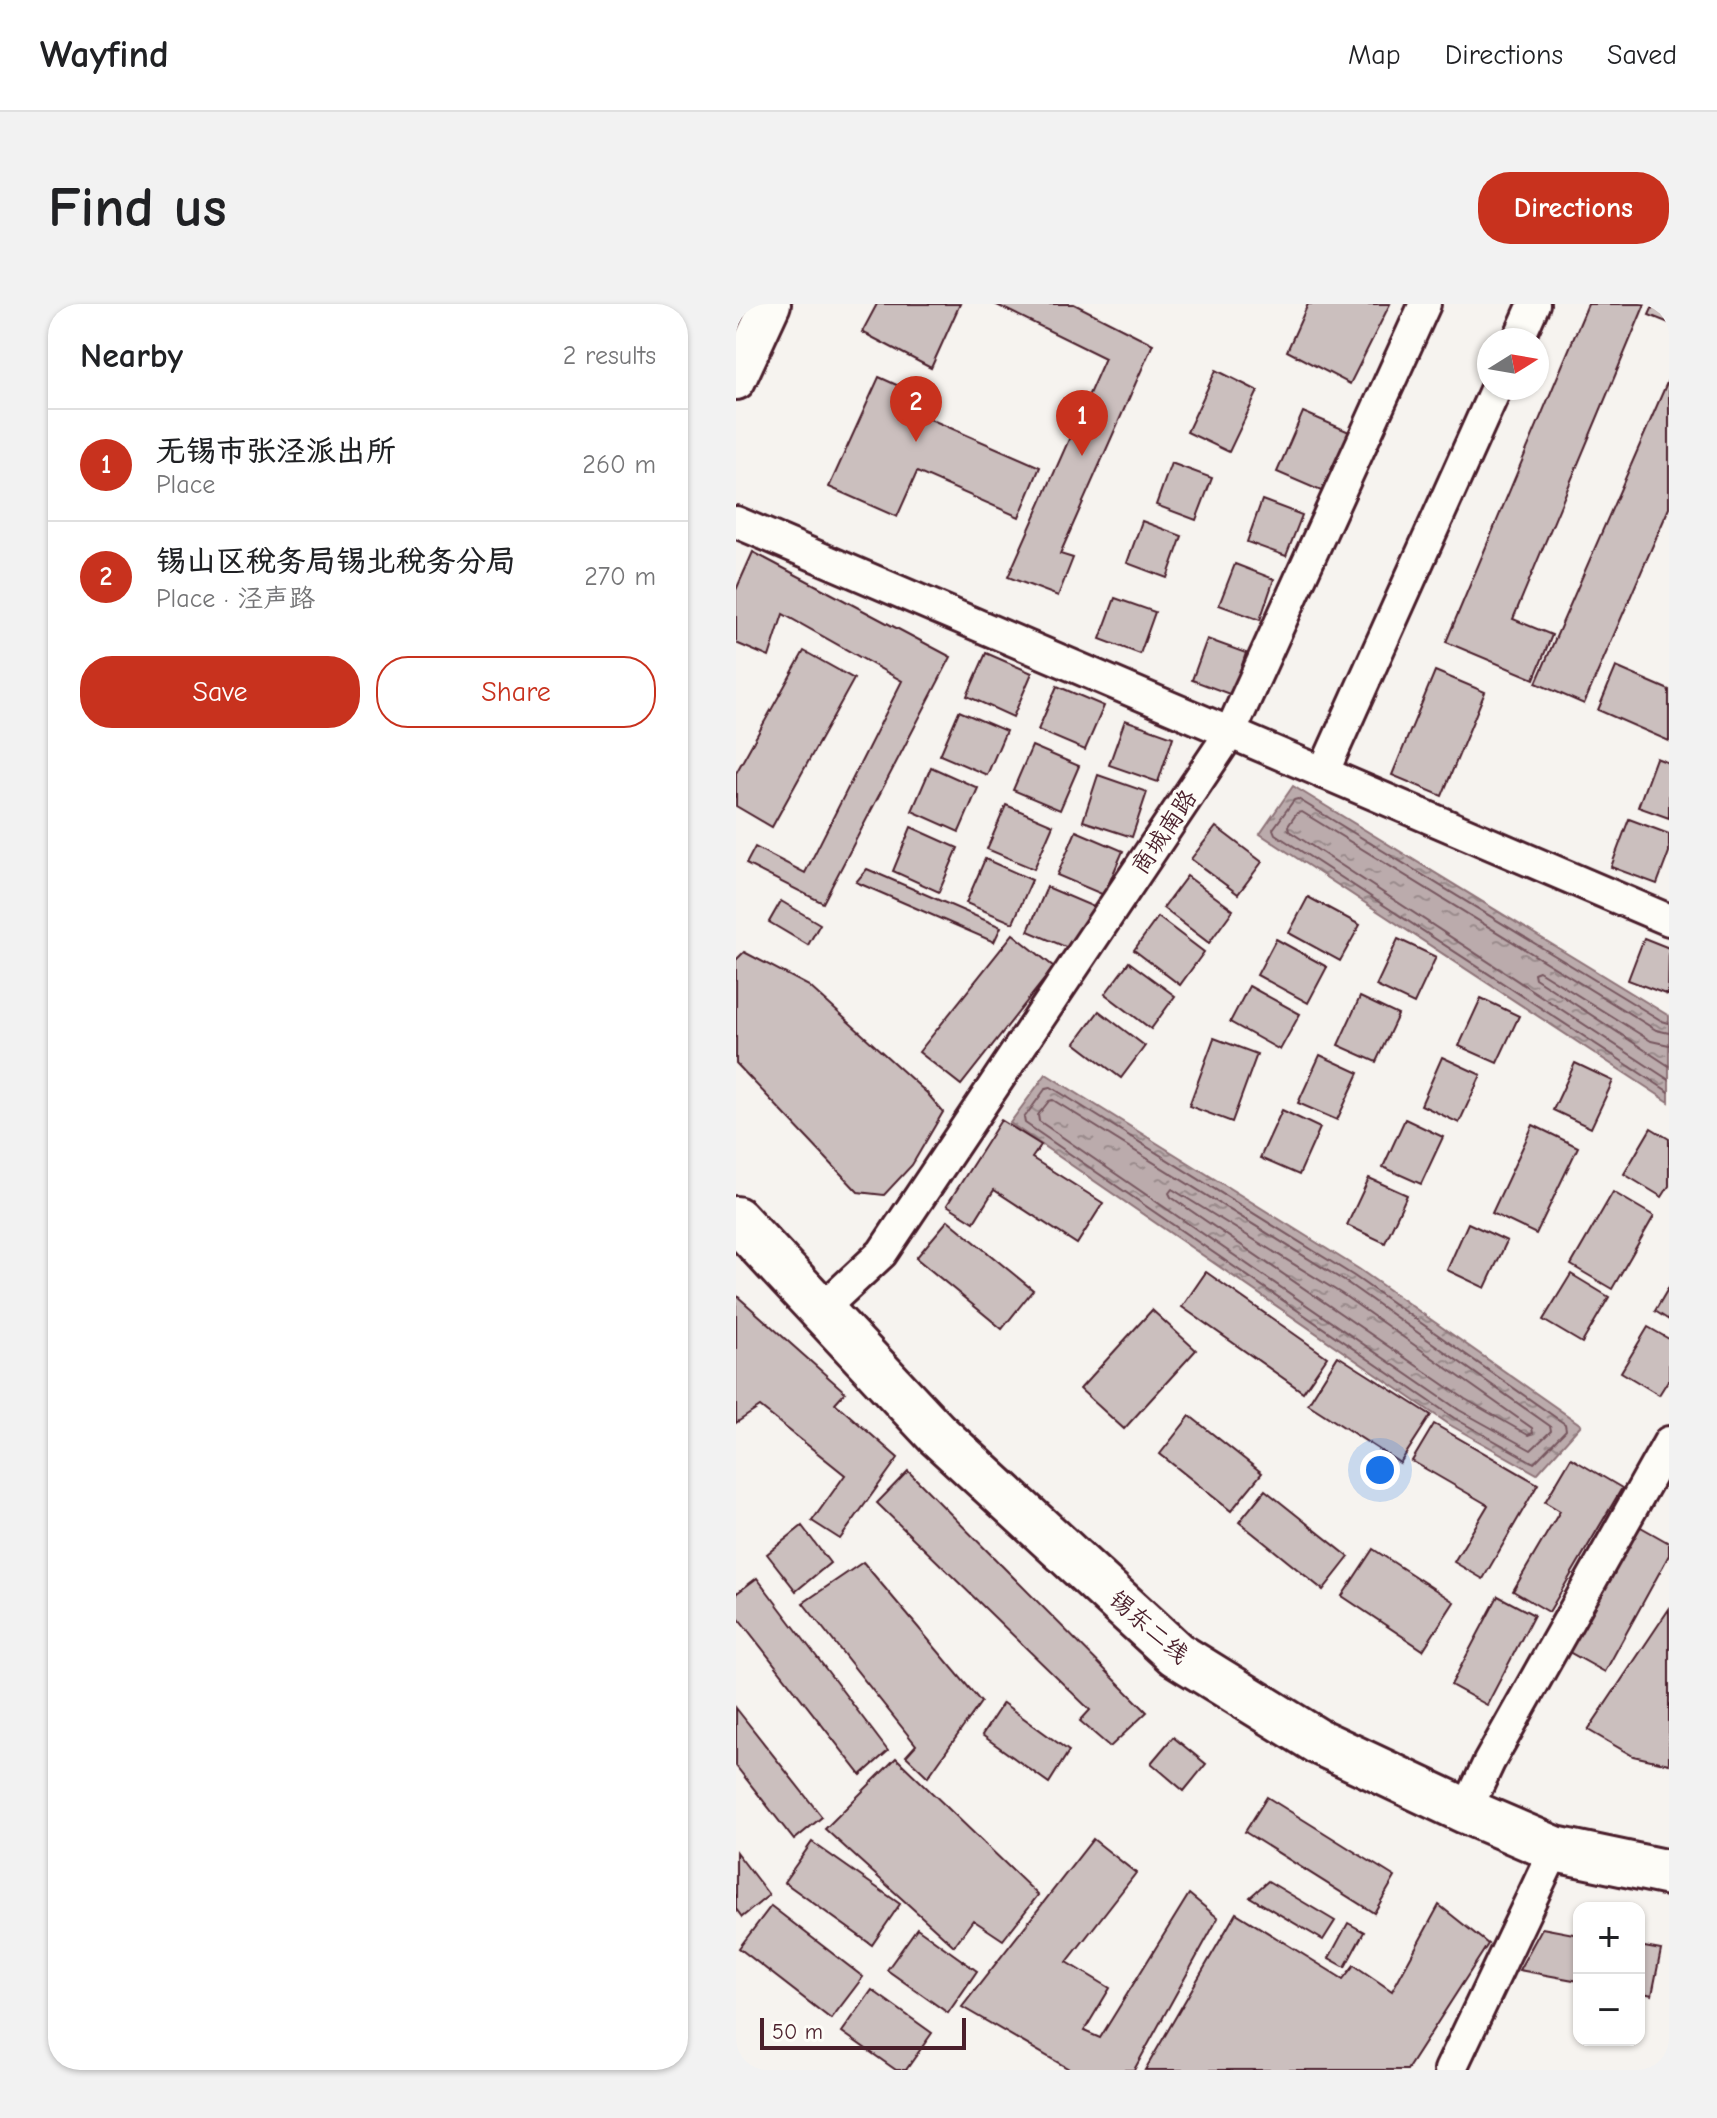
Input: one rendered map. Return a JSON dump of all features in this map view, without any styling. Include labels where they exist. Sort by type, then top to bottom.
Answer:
[{"type":"main road","name":"锡东二线","points":[[736,1219],[936,1433],[1176,1654],[1317,1741],[1466,1811],[1555,1849],[1669,1873]]},
{"type":"street","points":[[736,380],[771,304]]},
{"type":"street","name":"商城南路","points":[[821,1310],[882,1253],[1230,733],[1425,304]]},
{"type":"street","points":[[1523,328],[1534,304]]},
{"type":"street","points":[[1323,773],[1491,400]]},
{"type":"street","points":[[736,522],[1669,920]]},
{"type":"street","points":[[1466,1811],[1512,1721],[1669,1442]]},
{"type":"street","points":[[1450,2070],[1555,1849]]},
{"type":"water","points":[[1293,786],[1669,1016],[1669,1102],[1260,834]]},
{"type":"water","points":[[1046,1074],[1359,1269],[1581,1425],[1537,1474],[1450,1425],[1010,1123]]},
{"type":"building","points":[[877,304],[960,304],[931,368],[862,332]]},
{"type":"building","points":[[995,304],[1074,304],[1153,344],[1060,554],[1073,558],[1058,596],[1008,577],[1105,358]]},
{"type":"building","points":[[1308,304],[1390,304],[1350,384],[1287,351]]},
{"type":"building","points":[[1588,304],[1645,304],[1513,619],[1552,635],[1534,679],[1446,642]]},
{"type":"building","points":[[1654,304],[1669,304],[1669,323],[1649,315]]},
{"type":"building","points":[[1216,370],[1258,391],[1229,452],[1187,432]]},
{"type":"building","points":[[879,377],[930,400],[923,416],[1040,467],[1019,517],[917,472],[897,517],[829,487]]},
{"type":"building","points":[[1669,378],[1669,508],[1584,704],[1536,683]]},
{"type":"building","points":[[1303,412],[1354,434],[1328,494],[1277,472]]},
{"type":"building","points":[[1171,463],[1212,478],[1196,520],[1156,505]]},
{"type":"building","points":[[1262,500],[1302,515],[1286,556],[1247,542]]},
{"type":"building","points":[[1142,521],[1182,536],[1167,578],[1127,563]]},
{"type":"building","points":[[753,552],[951,657],[823,903],[746,864],[755,847],[805,873],[902,681],[783,614],[769,657],[736,643],[736,590]]},
{"type":"building","points":[[1235,564],[1274,579],[1260,620],[1219,605]]},
{"type":"building","points":[[1115,598],[1155,612],[1140,654],[1100,639]]},
{"type":"building","points":[[1207,639],[1246,653],[1232,695],[1192,680]]},
{"type":"building","points":[[804,651],[854,679],[772,827],[736,806],[736,773]]},
{"type":"building","points":[[986,653],[1032,673],[1013,717],[967,696]]},
{"type":"building","points":[[1616,667],[1669,690],[1669,741],[1598,710]]},
{"type":"building","points":[[1435,671],[1485,692],[1442,796],[1392,775]]},
{"type":"building","points":[[1057,686],[1104,706],[1085,750],[1038,730]]},
{"type":"building","points":[[959,711],[1006,731],[987,775],[940,755]]},
{"type":"building","points":[[1125,720],[1173,737],[1158,782],[1109,765]]},
{"type":"building","points":[[1032,746],[1079,766],[1060,810],[1013,790]]},
{"type":"building","points":[[1656,758],[1669,763],[1669,818],[1638,807]]},
{"type":"building","points":[[931,767],[978,788],[959,832],[912,811]]},
{"type":"building","points":[[1098,775],[1147,792],[1132,837],[1083,821]]},
{"type":"building","points":[[1006,805],[1053,825],[1034,869],[987,849]]},
{"type":"building","points":[[1629,819],[1669,834],[1669,852],[1657,884],[1611,867]]},
{"type":"building","points":[[911,827],[958,848],[939,892],[893,871]]},
{"type":"building","points":[[1216,827],[1262,862],[1238,894],[1191,859]]},
{"type":"building","points":[[1076,831],[1123,851],[1104,895],[1057,875]]},
{"type":"building","points":[[985,859],[1032,880],[1013,923],[966,903]]},
{"type":"building","points":[[867,869],[1001,927],[994,942],[856,882]]},
{"type":"building","points":[[1187,876],[1233,910],[1209,943],[1163,908]]},
{"type":"building","points":[[1047,887],[1094,907],[1075,951],[1028,931]]},
{"type":"building","points":[[1308,897],[1360,925],[1340,961],[1289,933]]},
{"type":"building","points":[[781,901],[820,924],[808,945],[769,922]]},
{"type":"building","points":[[1158,917],[1204,952],[1180,985],[1134,950]]},
{"type":"building","points":[[1013,934],[1054,967],[961,1085],[919,1052]]},
{"type":"building","points":[[1644,938],[1669,948],[1668,995],[1628,980]]},
{"type":"building","points":[[1276,939],[1327,967],[1308,1003],[1257,975]]},
{"type":"building","points":[[1398,939],[1436,957],[1414,1004],[1376,986]]},
{"type":"building","points":[[744,952],[809,986],[927,1093],[943,1112],[912,1165],[884,1195],[858,1192],[736,1063],[736,960]]},
{"type":"building","points":[[1129,962],[1175,996],[1151,1029],[1105,994]]},
{"type":"building","points":[[1249,986],[1300,1014],[1280,1050],[1230,1022]]},
{"type":"building","points":[[1360,997],[1398,1015],[1376,1062],[1338,1045]]},
{"type":"building","points":[[1481,998],[1519,1016],[1497,1063],[1459,1046]]},
{"type":"building","points":[[1099,1011],[1145,1046],[1121,1078],[1075,1043]]},
{"type":"building","points":[[1214,1038],[1257,1054],[1232,1122],[1189,1106]]},
{"type":"building","points":[[1320,1055],[1359,1073],[1337,1120],[1298,1103]]},
{"type":"building","points":[[1442,1057],[1481,1075],[1459,1123],[1421,1105]]},
{"type":"building","points":[[1575,1063],[1613,1081],[1591,1128],[1553,1110]]},
{"type":"building","points":[[1282,1110],[1320,1128],[1299,1175],[1260,1158]]},
{"type":"building","points":[[1405,1119],[1443,1137],[1421,1184],[1383,1167]]},
{"type":"building","points":[[1001,1120],[1041,1145],[1032,1158],[1103,1203],[1077,1244],[994,1190],[974,1222],[947,1205]]},
{"type":"building","points":[[1533,1125],[1578,1147],[1536,1234],[1492,1213]]},
{"type":"building","points":[[1651,1128],[1669,1139],[1669,1186],[1662,1197],[1624,1174]]},
{"type":"building","points":[[1369,1178],[1407,1195],[1385,1243],[1347,1225]]},
{"type":"building","points":[[1613,1192],[1654,1216],[1612,1289],[1571,1265]]},
{"type":"building","points":[[948,1220],[1033,1290],[1002,1329],[916,1258]]},
{"type":"building","points":[[1468,1223],[1507,1241],[1485,1288],[1447,1270]]},
{"type":"building","points":[[1206,1272],[1327,1357],[1303,1392],[1182,1307]]},
{"type":"building","points":[[1571,1274],[1609,1297],[1582,1343],[1543,1320]]},
{"type":"building","points":[[1669,1287],[1669,1320],[1655,1311]]},
{"type":"building","points":[[736,1295],[845,1392],[835,1403],[898,1458],[840,1539],[812,1521],[845,1475],[760,1407],[736,1423]]},
{"type":"building","points":[[1152,1310],[1196,1350],[1124,1429],[1080,1389]]},
{"type":"building","points":[[1648,1327],[1669,1339],[1669,1379],[1659,1395],[1621,1372]]},
{"type":"building","points":[[1338,1356],[1431,1415],[1400,1463],[1308,1404]]},
{"type":"building","points":[[1190,1416],[1262,1473],[1231,1511],[1160,1454]]},
{"type":"building","points":[[1434,1424],[1538,1484],[1483,1579],[1454,1562],[1488,1505],[1412,1461]]},
{"type":"building","points":[[1571,1458],[1622,1488],[1549,1612],[1513,1591],[1560,1511],[1545,1502]]},
{"type":"building","points":[[908,1471],[1147,1712],[1110,1747],[1080,1721],[1090,1710],[877,1503]]},
{"type":"building","points":[[1265,1490],[1349,1557],[1323,1590],[1239,1522]]},
{"type":"building","points":[[1632,1522],[1669,1543],[1669,1555],[1605,1672],[1562,1648]]},
{"type":"building","points":[[802,1526],[830,1563],[796,1591],[767,1554]]},
{"type":"building","points":[[1373,1549],[1454,1602],[1423,1650],[1342,1596]]},
{"type":"building","points":[[863,1562],[981,1702],[928,1777],[906,1756],[916,1745],[803,1603]]},
{"type":"building","points":[[757,1578],[888,1751],[861,1775],[736,1615],[736,1591]]},
{"type":"building","points":[[1498,1596],[1534,1615],[1487,1705],[1451,1685]]},
{"type":"building","points":[[1669,1609],[1669,1764],[1633,1756],[1588,1730]]},
{"type":"building","points":[[1003,1703],[1069,1751],[1049,1783],[982,1735]]},
{"type":"building","points":[[736,1708],[822,1817],[794,1840],[736,1766]]},
{"type":"building","points":[[1173,1737],[1206,1764],[1184,1791],[1151,1763]]},
{"type":"building","points":[[896,1758],[1038,1895],[1003,1940],[973,1920],[954,1946],[825,1829]]},
{"type":"building","points":[[1267,1797],[1395,1877],[1374,1913],[1245,1832]]},
{"type":"building","points":[[1093,1839],[1136,1873],[1067,1962],[1110,1988],[1084,2031],[1100,2038],[1189,1894],[1218,1918],[1134,2070],[1071,2070],[962,2007]]},
{"type":"building","points":[[812,1842],[900,1904],[872,1945],[784,1882]]},
{"type":"building","points":[[736,1852],[769,1895],[742,1917],[736,1909]]},
{"type":"building","points":[[1268,1881],[1335,1921],[1323,1940],[1250,1897]]},
{"type":"building","points":[[1439,1905],[1488,1944],[1407,2070],[1145,2070],[1236,1913],[1343,1979],[1354,1965],[1392,1991]]},
{"type":"building","points":[[771,1906],[863,1977],[831,2019],[739,1948]]},
{"type":"building","points":[[1348,1923],[1364,1932],[1345,1967],[1329,1958]]},
{"type":"building","points":[[917,1928],[977,1971],[948,2013],[887,1970]]},
{"type":"building","points":[[1542,1928],[1573,1934],[1573,1980],[1519,1970]]},
{"type":"building","points":[[1645,1947],[1661,1950],[1652,1995],[1645,1993]]},
{"type":"building","points":[[872,1990],[932,2033],[906,2070],[896,2070],[842,2032]]},
{"type":"place","name":"锡山区税务局锡北税务分局","points":[[916,442]]},
{"type":"place","name":"无锡市张泾派出所","points":[[1082,456]]}]
